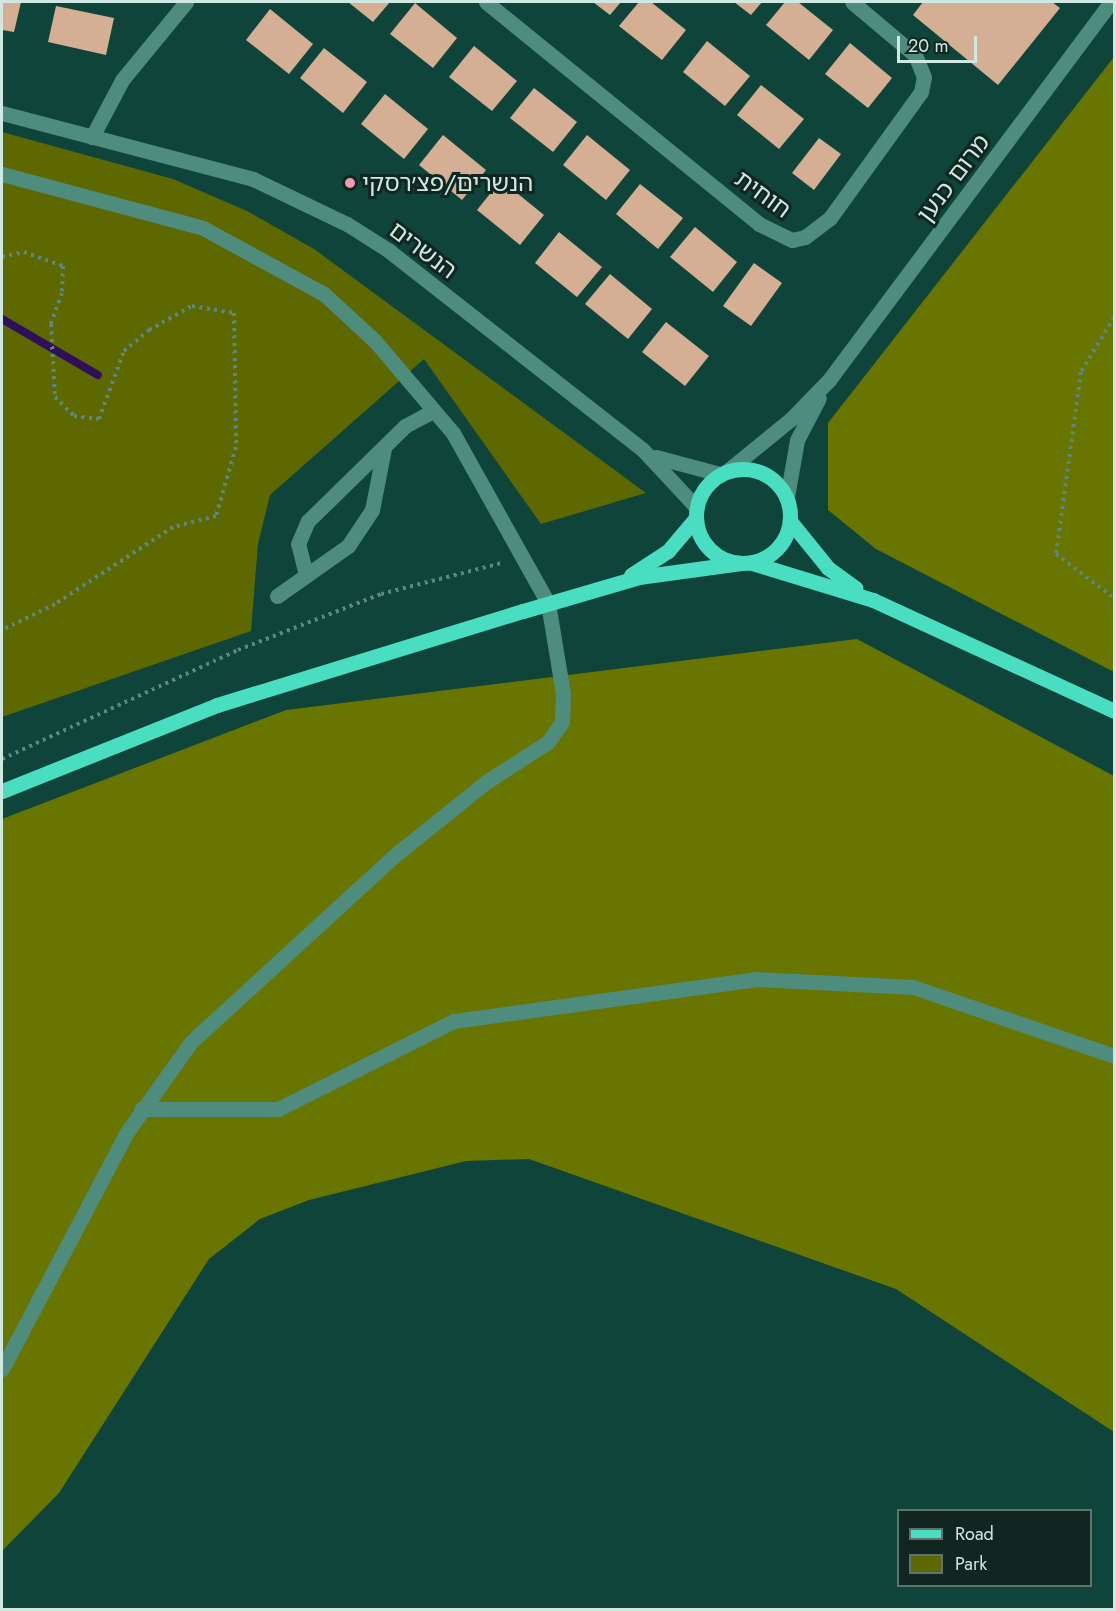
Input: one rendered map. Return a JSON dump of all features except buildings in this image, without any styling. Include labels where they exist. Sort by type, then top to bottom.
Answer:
[{"type":"main road","points":[[2,791],[217,705],[548,603],[616,584],[746,563],[778,548],[790,521],[788,497],[769,476],[741,468],[724,473],[669,551],[616,584]]},
{"type":"main road","points":[[696,513],[710,549],[746,563],[873,600],[1114,711]]},
{"type":"main road","points":[[790,521],[828,568],[873,600]]},
{"type":"street","points":[[92,137],[122,80],[186,2]]},
{"type":"street","name":"חוחית","points":[[486,2],[759,224],[792,240],[805,237],[830,218],[921,92],[924,77],[915,55],[852,2]]},
{"type":"street","name":"מרום כנען","points":[[724,473],[791,419],[829,380],[1111,2]]},
{"type":"street","name":"הנשרים","points":[[2,113],[253,179],[347,224],[388,250],[643,450],[696,513]]},
{"type":"street","points":[[2,174],[204,228],[268,259],[324,294],[375,341],[433,411],[476,470],[548,603],[563,694],[562,722],[548,742],[478,789],[347,897],[192,1042],[141,1109],[2,1369]]},
{"type":"street","name":"מרום כנען","points":[[788,497],[797,440],[829,380]]},
{"type":"street","points":[[306,575],[298,544],[309,521],[405,426],[433,411]]},
{"type":"street","points":[[277,596],[348,546],[372,510],[384,448]]},
{"type":"street","name":"הנשרים","points":[[643,450],[680,468],[724,473]]},
{"type":"street","points":[[141,1109],[278,1109],[454,1021],[755,979],[913,987],[1114,1056]]},
{"type":"path","points":[[2,257],[24,252],[63,266],[62,293],[51,324],[55,397],[74,416],[99,418],[124,351],[149,330],[192,306],[234,313],[236,447],[216,516],[173,526],[56,604],[2,630]]},
{"type":"path","points":[[1114,316],[1081,372],[1056,554],[1114,598]]},
{"type":"path","points":[[2,759],[238,650],[370,599],[523,558]]},
{"type":"green space","points":[[1114,57],[1114,672],[876,549],[828,510],[828,423]]},
{"type":"green space","points":[[2,132],[173,179],[247,211],[314,249],[646,493],[541,524],[424,359],[270,495],[258,544],[251,631],[2,717]]},
{"type":"green space","points":[[857,639],[1114,776],[1114,1432],[896,1289],[529,1159],[466,1161],[309,1200],[260,1219],[209,1259],[59,1493],[2,1551],[2,819],[286,710]]},
{"type":"waterway","points":[[2,319],[98,375]]},
{"type":"place","name":"הנשרים/פצ׳רסקי","points":[[350,183]]}]
